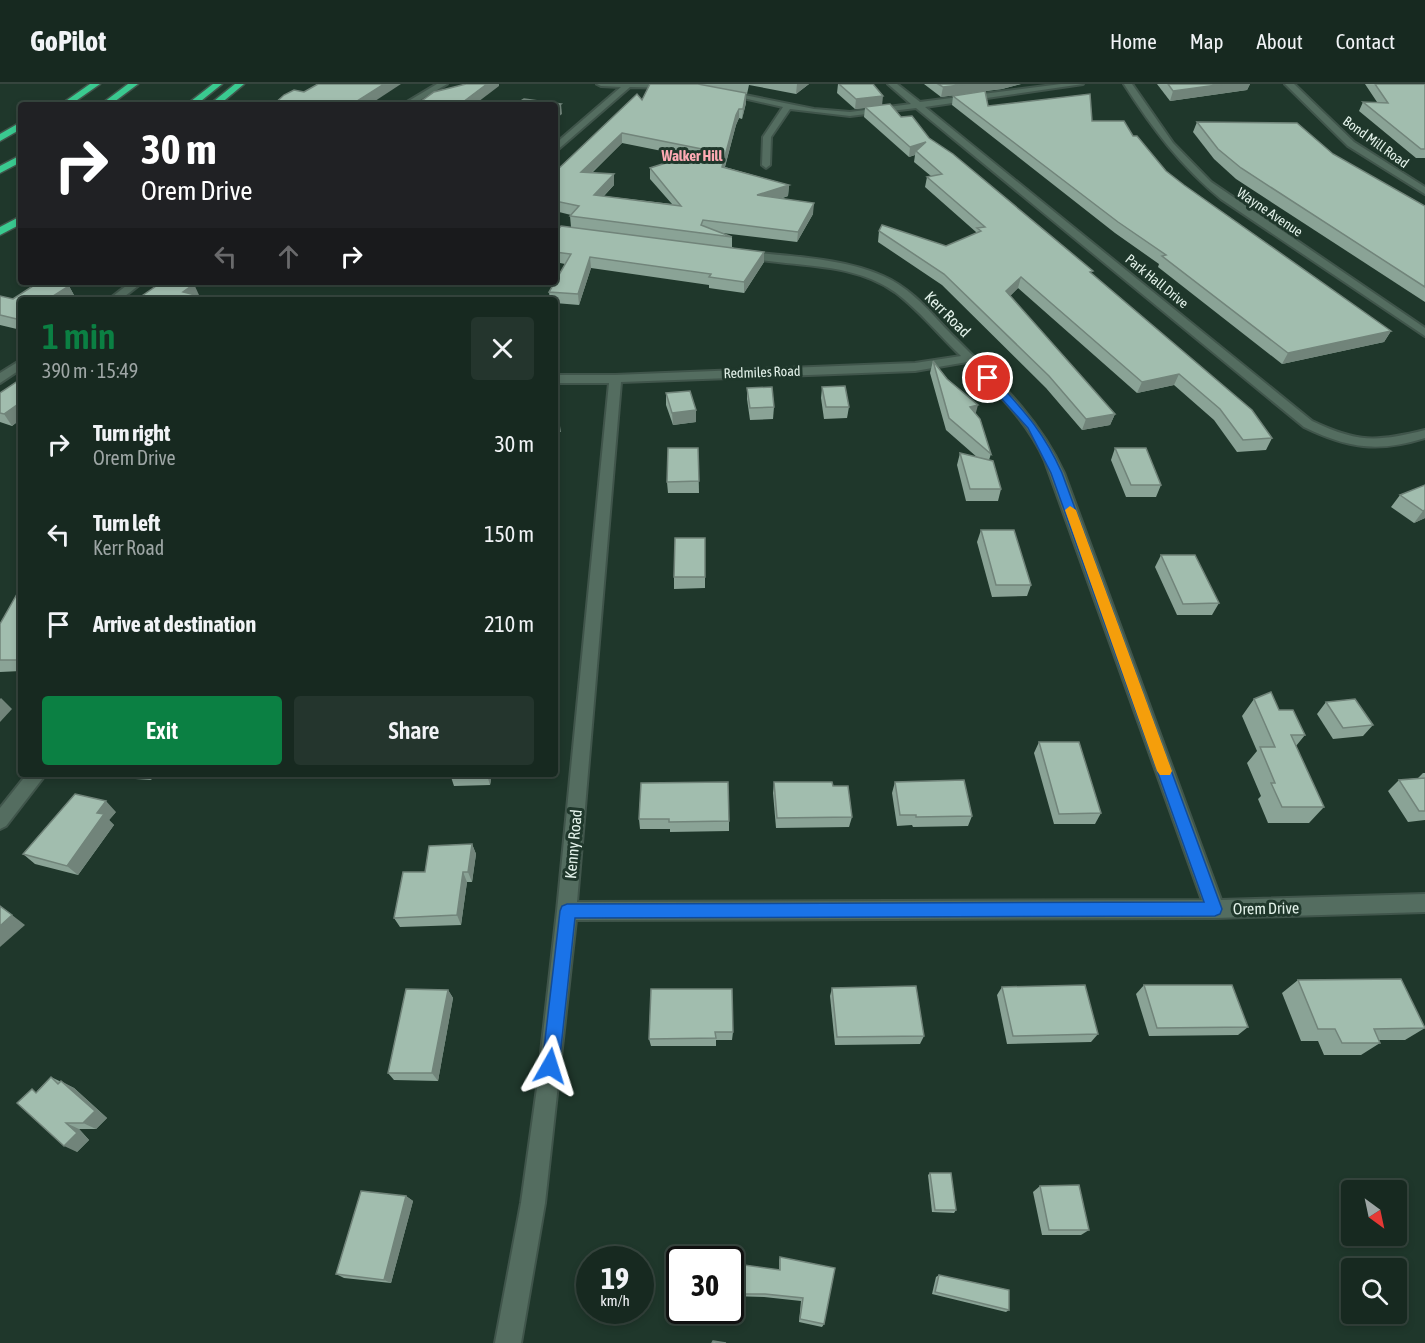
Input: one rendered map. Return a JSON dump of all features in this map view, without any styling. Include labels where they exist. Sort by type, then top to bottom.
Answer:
[{"type":"highway","points":[[56,102],[82,84]]},
{"type":"highway","points":[[69,102],[96,84]]},
{"type":"highway","points":[[108,102],[134,84]]},
{"type":"highway","points":[[194,102],[218,84]]},
{"type":"highway","points":[[217,102],[240,84]]},
{"type":"highway","points":[[0,138],[18,127]]},
{"type":"highway","points":[[0,144],[18,133]]},
{"type":"highway","points":[[0,170],[18,160]]},
{"type":"highway","points":[[0,233],[18,223]]},
{"type":"street","points":[[411,102],[443,84]]},
{"type":"street","points":[[601,84],[681,87]]},
{"type":"street","points":[[558,146],[628,84]]},
{"type":"street","name":"Park Hall Drive","points":[[892,84],[1308,424],[1341,439],[1371,444],[1398,443],[1425,434]]},
{"type":"street","points":[[712,91],[825,113],[850,114],[1079,84]]},
{"type":"street","name":"Wayne Avenue","points":[[1128,84],[1165,140],[1197,175],[1425,333]]},
{"type":"street","name":"Bond Mill Road","points":[[1289,84],[1351,144],[1425,191]]},
{"type":"street","points":[[766,165],[767,137],[788,106]]},
{"type":"street","name":"Kerr Road","points":[[730,253],[832,266],[884,281],[904,294],[1016,406],[1033,427],[1046,448],[1215,909]]},
{"type":"street","points":[[117,297],[134,285]]},
{"type":"street","name":"Redmiles Road","points":[[558,379],[615,379],[915,367],[969,358]]},
{"type":"street","points":[[0,379],[18,366]]},
{"type":"street","name":"Kenny Road","points":[[507,1343],[533,1203],[567,911],[615,379]]},
{"type":"street","points":[[0,821],[35,777]]},
{"type":"street","name":"Orem Drive","points":[[567,911],[1215,909],[1425,903]]},
{"type":"building","points":[[318,84],[384,84],[356,102],[276,102],[294,90],[304,92]]},
{"type":"building","points":[[466,84],[487,84],[463,102],[420,102],[434,92]]},
{"type":"building","points":[[650,84],[698,84],[746,93],[743,109],[739,109],[736,115],[722,167],[789,185],[757,195],[814,203],[798,232],[703,220],[701,225],[732,237],[570,216],[579,206],[558,202],[558,169],[637,94],[642,100]],"holes":[[[622,133],[707,150],[650,168],[681,206],[594,195],[614,174],[581,172]]]},
{"type":"building","points":[[839,84],[873,84],[883,96],[856,99]]},
{"type":"building","points":[[938,84],[968,84],[943,87]]},
{"type":"building","points":[[1168,84],[1224,84],[1173,91]]},
{"type":"building","points":[[1375,84],[1425,84],[1425,149],[1421,149],[1363,102],[1388,103]]},
{"type":"building","points":[[985,91],[988,106],[1090,94],[1092,121],[1124,121],[1133,136],[1137,136],[1166,171],[1391,331],[1288,353],[1162,256],[1166,255],[1118,222],[953,96]]},
{"type":"building","points":[[524,99],[546,102],[519,102]]},
{"type":"building","points":[[890,104],[901,117],[912,116],[929,138],[953,154],[1093,271],[1090,272],[1252,410],[1272,438],[1243,440],[1220,409],[1179,374],[1142,382],[1021,277],[1006,291],[1115,414],[1086,419],[1049,376],[944,274],[879,231],[882,225],[946,246],[981,231],[977,228],[985,227],[927,177],[942,174],[916,151],[926,142],[910,147],[865,107]]},
{"type":"building","points":[[1197,122],[1297,123],[1333,154],[1425,206],[1425,287],[1241,168],[1218,149]]},
{"type":"building","points":[[561,226],[764,252],[744,282],[709,277],[711,274],[590,257],[578,294],[549,292],[553,285],[558,285],[558,276],[571,254],[558,252],[558,230]]},
{"type":"building","points":[[34,285],[69,286],[52,297],[18,297],[18,319],[0,315],[0,296],[13,299]]},
{"type":"building","points":[[158,285],[193,285],[183,292],[203,297],[140,297]]},
{"type":"building","points":[[933,361],[947,379],[978,405],[970,407],[980,419],[991,454],[949,418]]},
{"type":"building","points":[[18,381],[18,404],[4,414],[0,413],[0,393]]},
{"type":"building","points":[[845,386],[849,407],[826,407],[822,387]]},
{"type":"building","points":[[772,387],[774,407],[750,408],[747,388]]},
{"type":"building","points":[[690,391],[696,410],[672,413],[666,393]]},
{"type":"building","points":[[668,448],[698,448],[699,481],[667,482]]},
{"type":"building","points":[[1115,448],[1146,448],[1161,485],[1131,485]]},
{"type":"building","points":[[960,453],[993,461],[1001,489],[970,489]]},
{"type":"building","points":[[1425,485],[1425,510],[1423,511],[1400,495]]},
{"type":"building","points":[[981,530],[1014,530],[1031,585],[996,585]]},
{"type":"building","points":[[675,538],[705,538],[705,577],[674,577]]},
{"type":"building","points":[[1161,555],[1195,555],[1219,603],[1183,604]]},
{"type":"building","points":[[18,592],[18,660],[0,660],[0,624]]},
{"type":"building","points":[[1271,692],[1279,710],[1293,710],[1305,735],[1291,735],[1324,807],[1282,807],[1271,783],[1275,783],[1260,747],[1275,747],[1254,699]]},
{"type":"building","points":[[1355,699],[1373,725],[1343,728],[1326,702]]},
{"type":"building","points":[[1039,742],[1079,742],[1101,813],[1059,814]]},
{"type":"building","points":[[1425,778],[1425,811],[1419,811],[1399,780]]},
{"type":"building","points":[[964,780],[972,816],[900,815],[895,782]]},
{"type":"building","points":[[728,782],[729,821],[669,822],[669,819],[639,819],[641,783]]},
{"type":"building","points":[[774,782],[832,782],[833,786],[848,786],[852,817],[777,818]]},
{"type":"building","points":[[75,794],[106,801],[97,813],[104,814],[67,866],[23,854]]},
{"type":"building","points":[[472,844],[468,872],[463,872],[457,915],[394,918],[403,872],[425,872],[429,846]]},
{"type":"building","points":[[0,906],[12,915],[0,926]]},
{"type":"building","points":[[1401,979],[1425,1028],[1374,1029],[1380,1043],[1342,1043],[1335,1029],[1318,1029],[1298,980]]},
{"type":"building","points":[[1085,985],[1098,1034],[1013,1036],[1002,987]]},
{"type":"building","points":[[1144,985],[1232,985],[1248,1027],[1157,1028]]},
{"type":"building","points":[[916,986],[924,1036],[837,1037],[832,988]]},
{"type":"building","points":[[406,989],[448,990],[432,1073],[388,1073]]},
{"type":"building","points":[[651,989],[732,989],[733,1032],[715,1032],[716,1038],[649,1039]]},
{"type":"building","points":[[51,1077],[58,1084],[61,1081],[95,1111],[83,1123],[66,1123],[77,1133],[64,1146],[17,1103],[32,1089],[36,1093]]},
{"type":"building","points":[[930,1173],[951,1173],[956,1210],[935,1210]]},
{"type":"building","points":[[1079,1185],[1089,1230],[1049,1230],[1040,1186]]},
{"type":"building","points":[[361,1191],[406,1196],[384,1280],[336,1274]]},
{"type":"building","points":[[780,1257],[835,1268],[824,1324],[800,1319],[803,1298],[744,1294],[744,1265],[780,1270]]},
{"type":"building","points":[[939,1275],[1009,1290],[1009,1310],[935,1292]]},
{"type":"slow traffic","points":[[1070,510],[1165,771]]},
{"type":"district","name":"Walker Hill","points":[[692,155]]},
{"type":"route","points":[[550,1066],[567,911],[1215,909],[1057,473],[1046,448],[1033,427],[988,378]]}]
